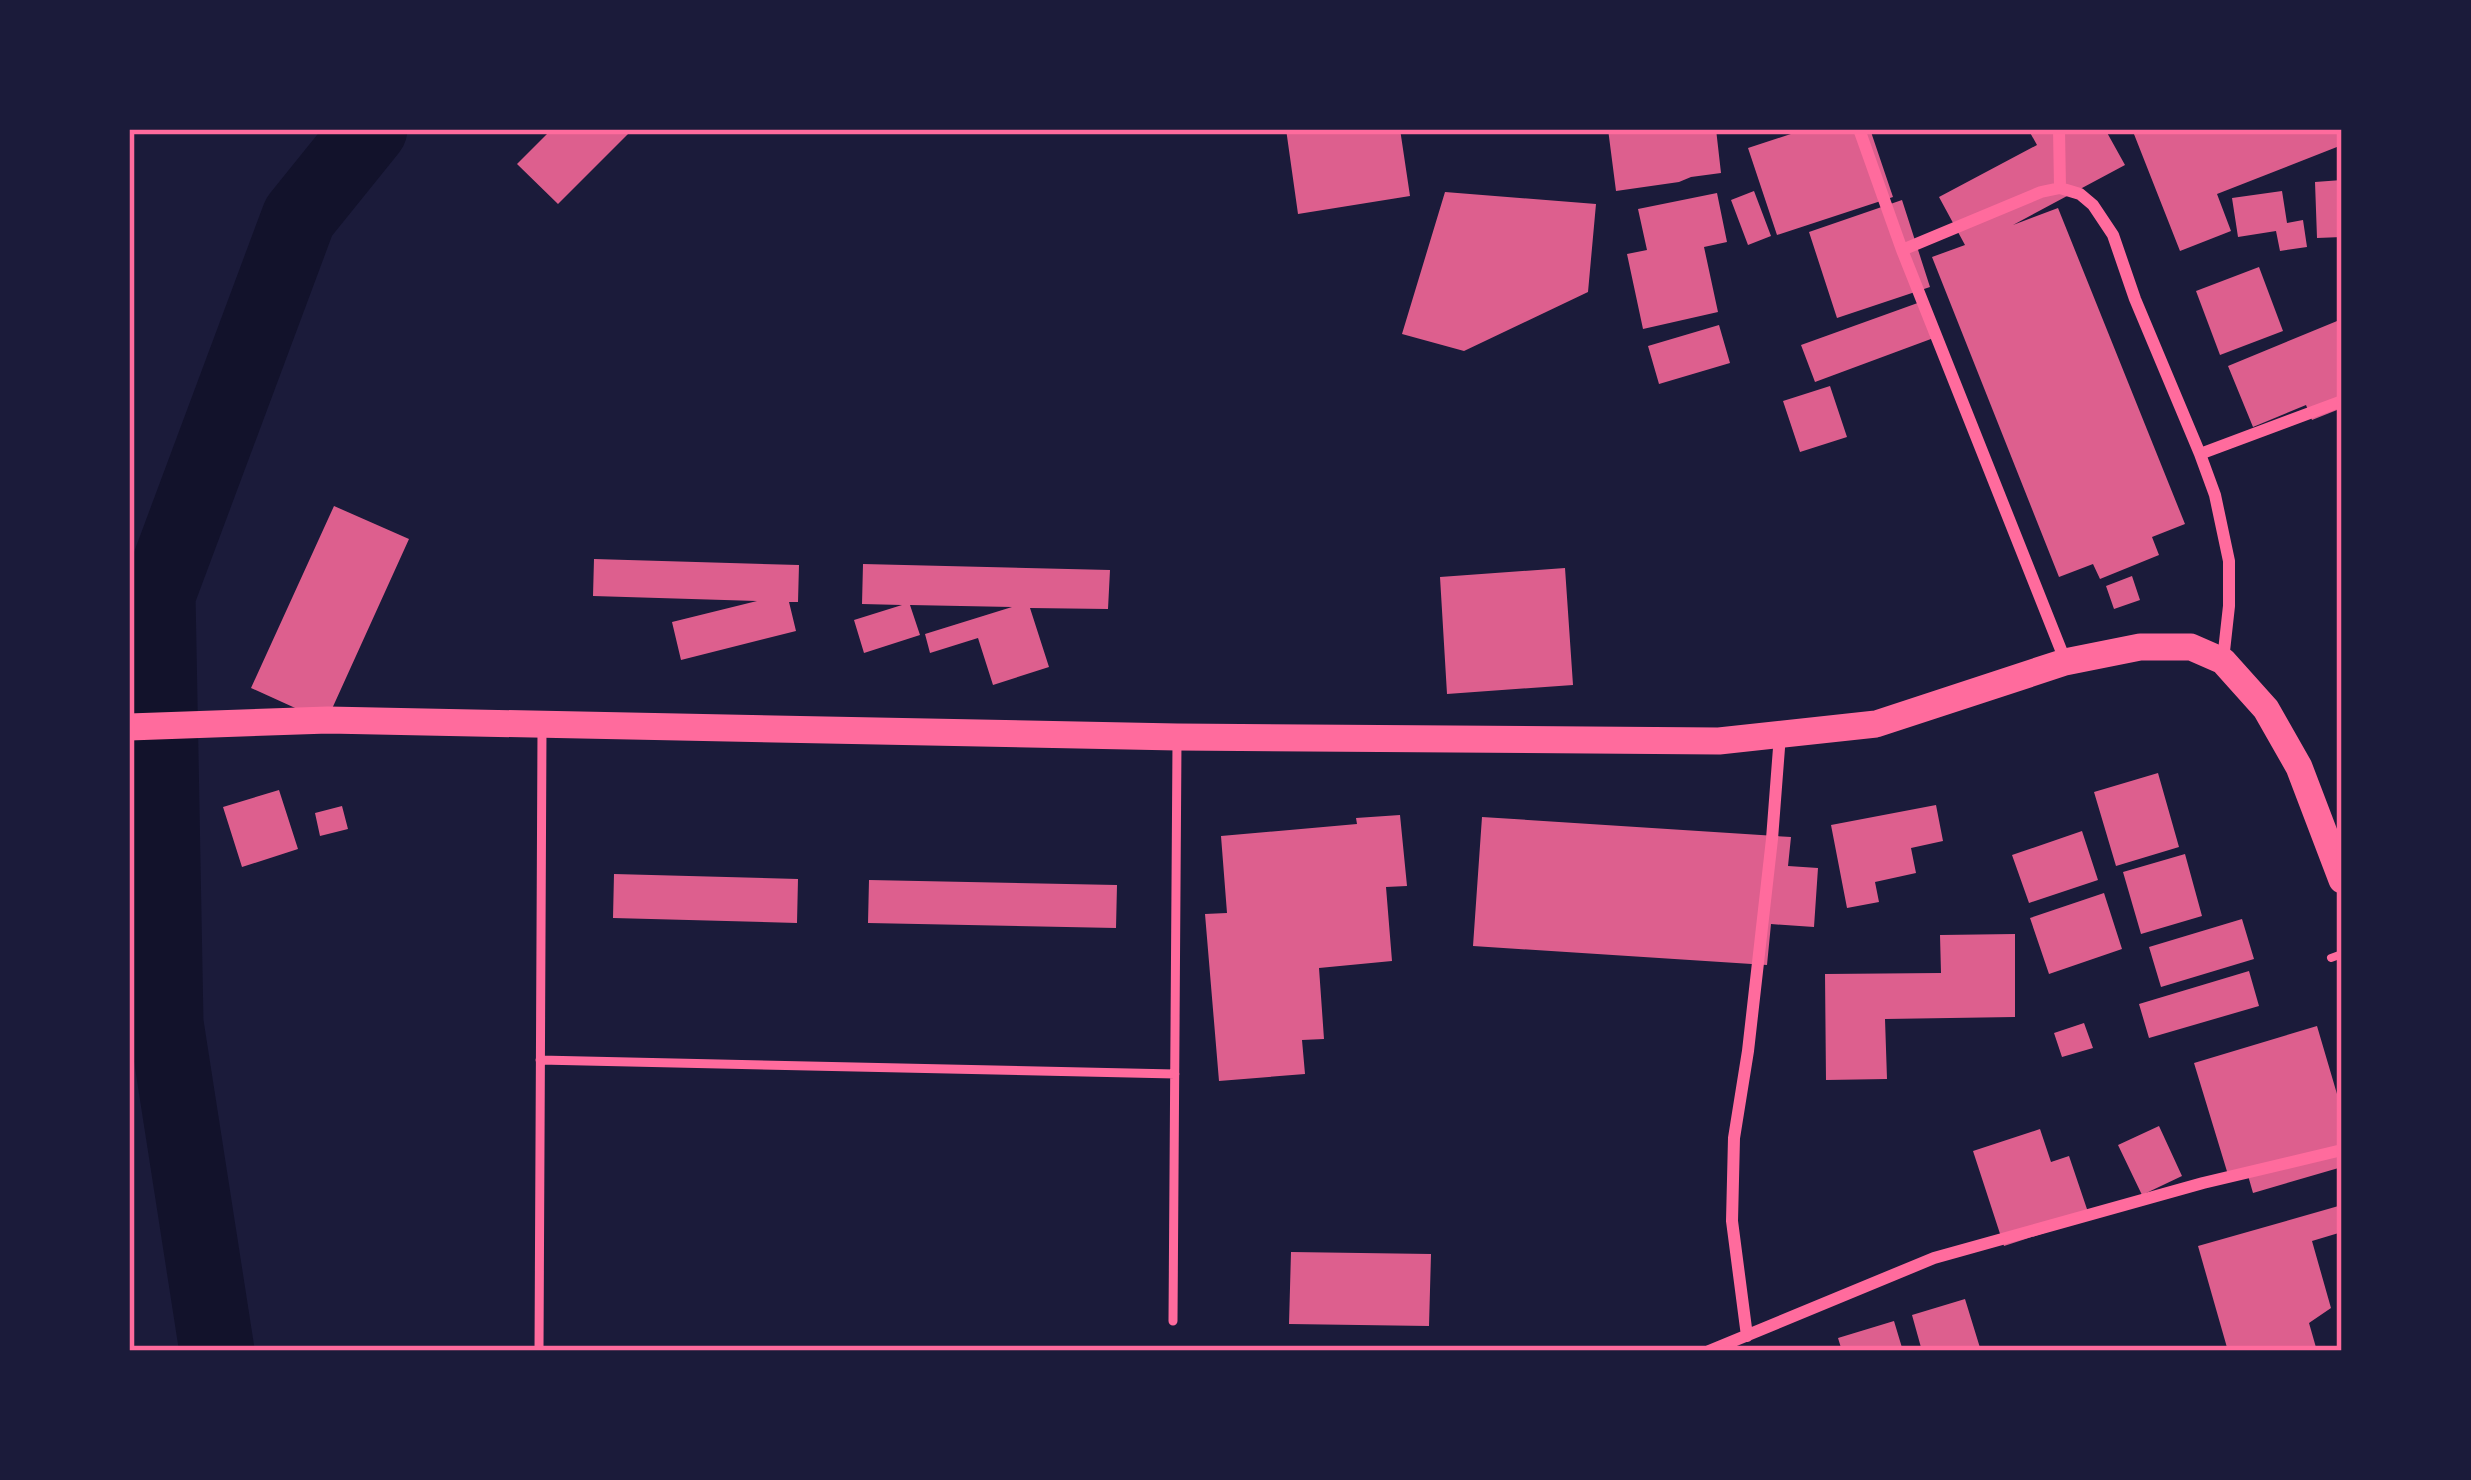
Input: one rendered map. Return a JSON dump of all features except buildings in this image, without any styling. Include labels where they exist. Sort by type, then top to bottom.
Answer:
[{"type":"main road","points":[[129,727],[328,720],[1177,737],[1719,741],[1876,724],[2066,662],[2140,646],[2191,647],[2223,662],[2266,709],[2299,767],[2342,880]]},
{"type":"street","points":[[1858,129],[2066,662]]},
{"type":"street","points":[[2059,129],[2060,188]]},
{"type":"street","points":[[1902,250],[2041,192],[2060,188],[2080,194],[2093,205],[2113,235],[2134,299],[2215,495],[2229,561],[2223,662]]},
{"type":"street","points":[[2200,454],[2342,401]]},
{"type":"street","points":[[1747,1336],[1732,1221],[1734,1138],[1748,1051],[1780,734]]},
{"type":"street","points":[[1709,1351],[1934,1258],[2203,1183],[2342,1150]]},
{"type":"lane","points":[[539,1351],[542,724]]},
{"type":"lane","points":[[1173,1321],[1177,737]]},
{"type":"lane","points":[[540,1060],[1175,1074]]},
{"type":"path","points":[[2331,958],[2342,954]]},
{"type":"waterway","points":[[217,1351],[166,1023],[158,595],[299,217],[370,129]]}]
